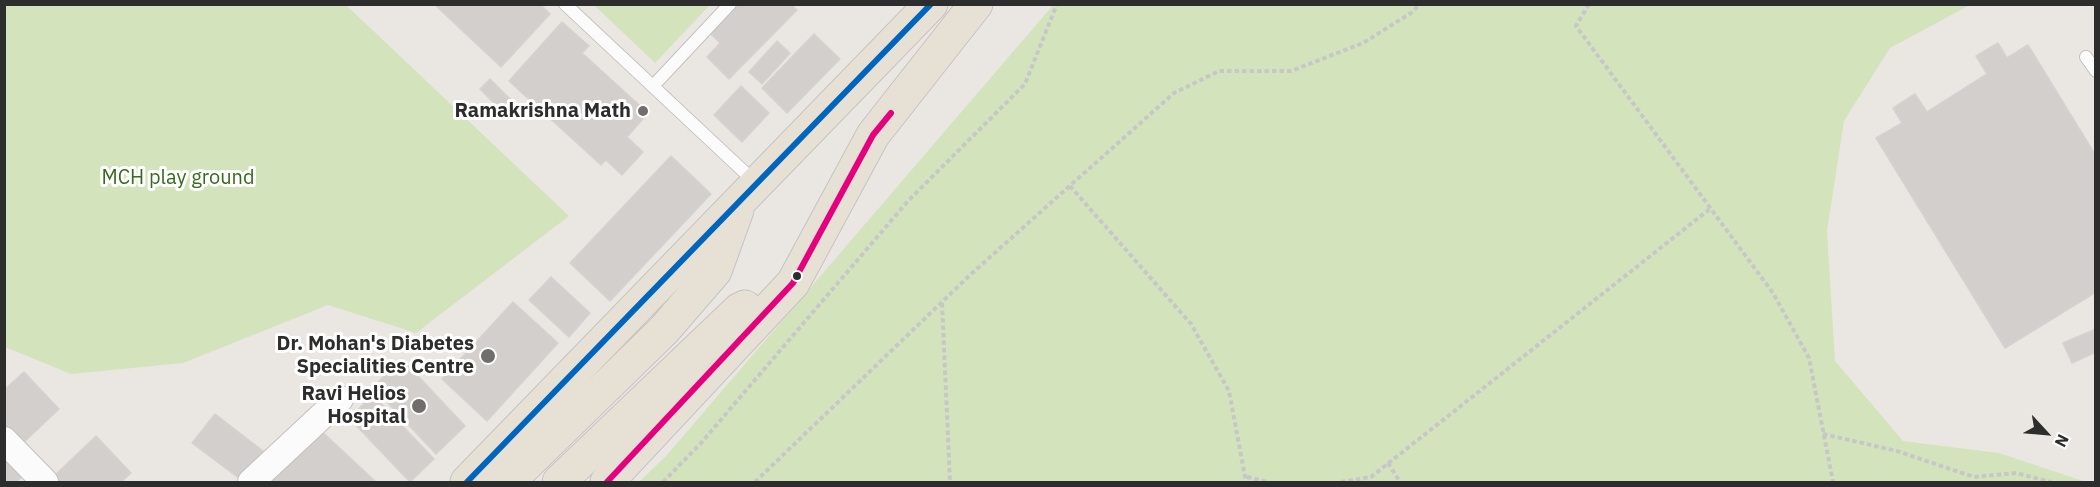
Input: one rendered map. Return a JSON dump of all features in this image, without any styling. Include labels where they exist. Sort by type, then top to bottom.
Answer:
[{"type":"main road","points":[[467,483],[931,4]]},
{"type":"main road","points":[[607,483],[793,283],[873,135],[976,4]]},
{"type":"main road","points":[[508,483],[664,330],[715,271],[749,190]]},
{"type":"main road","points":[[559,483],[739,310],[793,283]]},
{"type":"street","points":[[251,483],[340,399]]},
{"type":"street","points":[[4,440],[45,483]]},
{"type":"lane","points":[[654,86],[730,4]]},
{"type":"lane","points":[[571,6],[654,86],[749,190]]},
{"type":"lane","points":[[2086,57],[2096,71]]},
{"type":"path","points":[[663,483],[908,201],[1025,84],[1057,4]]},
{"type":"path","points":[[755,483],[942,302],[1174,93],[1219,71],[1291,71],[1363,43],[1411,13],[1420,4]]},
{"type":"path","points":[[1589,4],[1576,26],[1773,293],[1809,358],[1833,483]]},
{"type":"path","points":[[1070,186],[1191,324],[1229,391],[1247,480],[1268,483]]},
{"type":"path","points":[[1341,483],[1371,477],[1711,208]]},
{"type":"path","points":[[942,302],[950,483]]},
{"type":"path","points":[[1823,434],[1897,451],[1974,477],[2016,473],[2051,483]]},
{"type":"path","points":[[1388,463],[1400,483]]},
{"type":"green space","points":[[597,4],[710,5],[655,63],[595,6]]},
{"type":"green space","points":[[1054,4],[1970,5],[1890,48],[1844,121],[1827,231],[1835,361],[1903,441],[1999,453],[2086,482],[639,482],[666,456]]},
{"type":"green space","name":"MCH play ground","points":[[4,5],[346,5],[569,216],[416,333],[328,305],[183,363],[71,374],[5,347]]},
{"type":"building","points":[[434,4],[540,4],[550,14],[501,67]]},
{"type":"building","points":[[736,4],[791,4],[797,10],[729,79],[707,57],[720,43],[709,32]]},
{"type":"building","points":[[562,22],[589,46],[582,53],[648,113],[627,137],[643,152],[622,175],[606,160],[601,165],[509,81]]},
{"type":"building","points":[[814,34],[840,59],[787,113],[762,88]]},
{"type":"building","points":[[777,41],[790,53],[762,84],[749,72]]},
{"type":"building","points":[[1998,43],[2007,58],[2028,45],[2096,156],[2096,292],[2005,348],[1876,138],[1902,123],[1893,108],[1915,94],[1927,112],[1987,74],[1976,56]]},
{"type":"building","points":[[490,79],[514,103],[504,113],[480,89]]},
{"type":"building","points":[[741,86],[769,113],[742,142],[714,115]]},
{"type":"building","points":[[671,156],[711,194],[610,301],[570,263]]},
{"type":"building","points":[[551,277],[590,313],[569,337],[529,300]]},
{"type":"building","points":[[513,302],[558,343],[487,421],[442,379]]},
{"type":"building","points":[[2096,329],[2096,352],[2072,363],[2063,343]]},
{"type":"building","name":"Ravi Helios Hospital","points":[[402,359],[465,426],[436,454],[373,387]]},
{"type":"building","points":[[24,372],[59,409],[22,444],[4,425],[4,390]]},
{"type":"building","points":[[373,395],[434,459],[410,482],[349,418]]},
{"type":"building","points":[[215,414],[267,454],[244,482],[192,443]]},
{"type":"building","points":[[317,427],[376,482],[264,482]]},
{"type":"building","points":[[96,436],[131,473],[121,482],[57,482],[52,478]]},
{"type":"building","points":[[4,456],[23,476],[16,482],[4,482]]},
{"type":"transit line","points":[[467,482],[931,4]]},
{"type":"transit line","points":[[607,482],[793,283],[873,135],[891,113]]},
{"type":"place","name":"Ramakrishna Math","points":[[643,111]]},
{"type":"place","name":"Dr. Mohan's Diabetes Specialities Centre","points":[[488,356]]},
{"type":"place","name":"Ravi Helios Hospital","points":[[419,406]]}]
